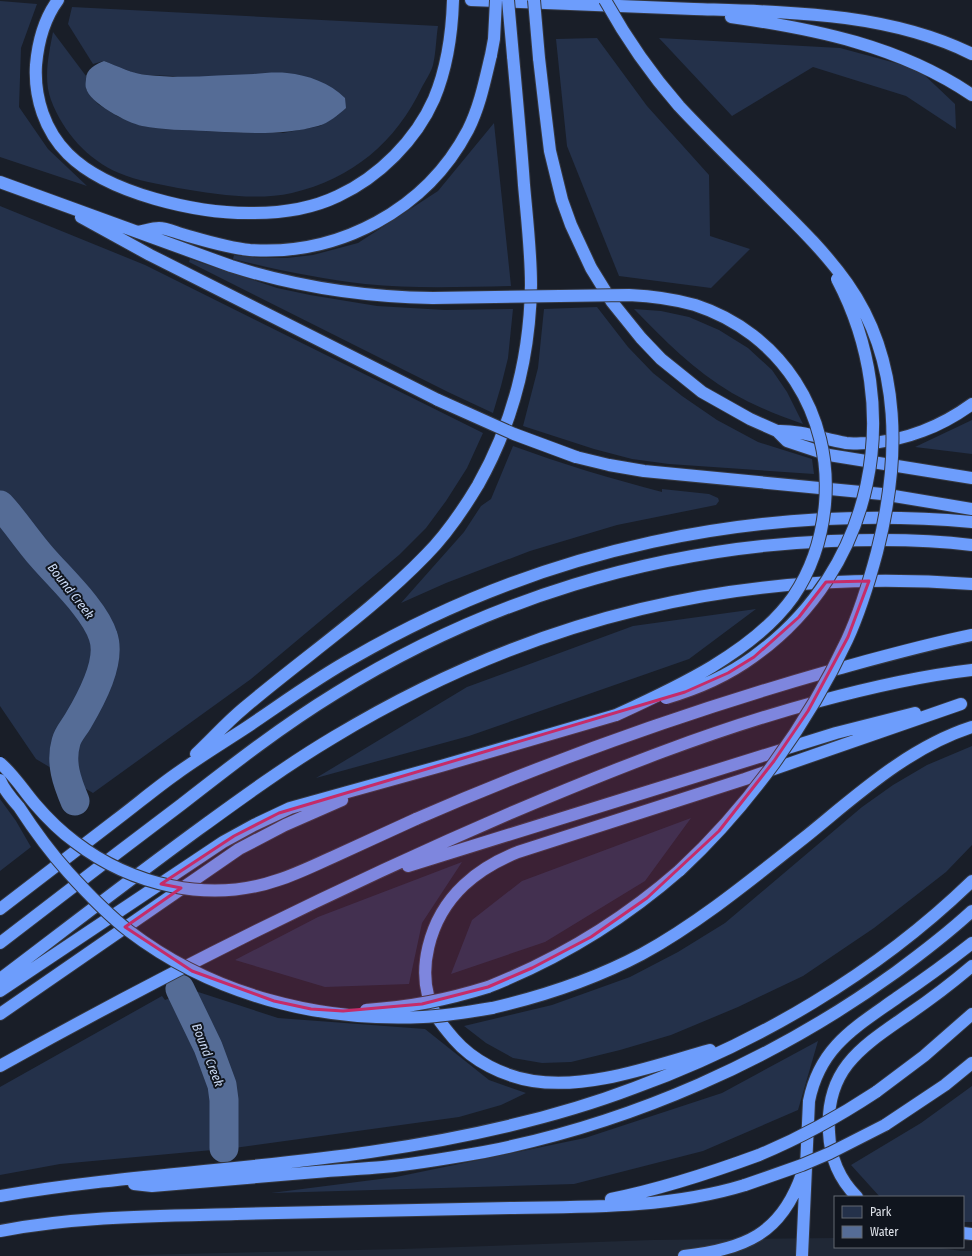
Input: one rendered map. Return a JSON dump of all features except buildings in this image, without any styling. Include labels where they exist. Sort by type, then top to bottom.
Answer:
[{"type":"highway","points":[[58,0],[47,19],[39,43],[36,83],[38,97],[47,124],[61,146],[70,156],[88,170],[125,189],[181,205],[219,211],[254,213],[304,207],[338,196],[367,179],[403,147],[421,124],[434,99],[441,80],[450,35],[453,0]]},
{"type":"highway","points":[[470,0],[794,13],[852,20],[911,32],[939,40],[972,54]]},
{"type":"highway","points":[[138,232],[160,228],[236,248],[274,250],[313,246],[338,239],[365,228],[395,211],[431,182],[450,159],[468,129],[481,96],[491,55],[496,0]]},
{"type":"highway","points":[[175,774],[242,709],[373,604],[426,555],[442,537],[464,507],[484,475],[497,448],[511,413],[524,361],[530,310],[531,284],[529,242],[508,0]]},
{"type":"highway","points":[[534,0],[548,138],[560,193],[571,225],[601,286],[624,318],[641,338],[680,376],[702,392],[750,419],[777,431],[787,442],[829,455],[972,478]]},
{"type":"highway","points":[[311,1009],[359,1010],[416,1005],[439,1001],[488,987],[532,968],[591,937],[647,898],[680,870],[707,844],[751,792],[785,746],[822,687],[848,637],[875,561],[885,518],[891,473],[893,422],[892,405],[887,377],[880,348],[869,322],[855,295],[828,258],[679,105],[642,59],[605,0]]},
{"type":"highway","points":[[644,7],[746,19],[848,39],[887,51],[920,65],[949,80],[972,95]]},
{"type":"highway","points":[[0,182],[231,266],[287,282],[324,289],[379,296],[433,298],[629,295],[669,299],[695,305],[732,322],[756,338],[787,369],[796,381],[810,407],[820,434],[825,463],[826,494],[822,527],[807,573],[800,586],[783,610],[734,652],[665,693],[616,715]]},
{"type":"highway","points":[[45,198],[157,259],[438,400],[514,434],[576,457],[644,471],[882,494],[972,509]]},
{"type":"highway","points":[[0,991],[223,842],[260,822],[303,804],[616,715],[685,692],[714,680],[741,666],[766,647],[799,617],[826,581],[842,555],[859,514],[870,470],[873,441],[872,403],[864,352],[856,323],[838,281],[822,256],[803,232]]},
{"type":"highway","points":[[777,431],[790,430],[848,443],[876,442],[905,437],[931,428],[951,418],[972,404]]},
{"type":"highway","points":[[0,909],[175,774],[300,690],[328,672],[381,642],[436,614],[492,590],[579,560],[637,544],[725,528],[788,521],[843,518],[885,517],[972,522]]},
{"type":"highway","points":[[0,943],[260,745],[313,708],[366,676],[419,647],[500,610],[586,581],[635,567],[728,550],[788,543],[862,540],[907,540],[972,545]]},
{"type":"highway","points":[[0,979],[186,839],[300,758],[357,723],[408,695],[490,657],[546,636],[621,614],[665,603],[727,592],[788,584],[854,581],[919,581],[972,584]]},
{"type":"highway","points":[[0,763],[11,773],[36,805],[55,826],[92,854],[109,864],[134,875],[162,884],[188,889],[214,891],[253,887],[277,881],[302,871],[416,819],[555,762],[696,711],[925,645],[972,635]]},
{"type":"highway","points":[[0,1066],[198,959],[271,922],[456,836],[560,792],[694,740],[778,712],[845,694],[918,678],[972,670]]},
{"type":"highway","points":[[359,881],[836,733],[882,720],[967,703]]},
{"type":"highway","points":[[742,1041],[632,1071],[585,1080],[544,1082],[532,1081],[508,1074],[485,1064],[465,1050],[436,1016],[429,997],[426,977],[427,954],[433,931],[442,911],[464,885],[484,870],[506,857],[753,776],[967,703]]},
{"type":"highway","points":[[0,780],[59,862],[102,907],[129,931],[179,964],[218,983],[246,993],[311,1009],[368,1016],[399,1017],[440,1015],[492,1008],[548,993],[591,978],[625,962],[672,936],[753,878],[899,763],[934,743],[972,727]]},
{"type":"highway","points":[[0,1014],[179,889],[245,846],[285,825],[341,801],[441,766]]},
{"type":"highway","points":[[0,1196],[113,1181],[342,1156],[402,1147],[489,1130],[547,1116],[626,1091],[667,1075],[742,1041],[820,998],[870,964],[918,928],[972,881]]},
{"type":"highway","points":[[113,1181],[152,1186],[401,1165],[451,1158],[512,1146],[606,1121],[706,1081],[769,1051],[806,1030],[886,979],[972,911]]},
{"type":"highway","points":[[802,1256],[808,1118],[811,1089],[820,1068],[832,1049],[858,1026],[938,970],[972,942]]},
{"type":"highway","points":[[856,1196],[840,1176],[831,1153],[828,1127],[830,1102],[838,1080],[850,1060],[863,1047],[937,994],[972,966]]},
{"type":"highway","points":[[536,1208],[610,1199],[647,1191],[713,1172],[759,1155],[800,1137],[876,1092],[924,1056],[972,1014]]},
{"type":"highway","points":[[0,1231],[63,1222],[145,1217],[536,1208],[673,1201],[702,1197],[745,1185],[802,1165],[830,1153],[884,1125],[945,1085],[972,1062]]},
{"type":"highway","points":[[684,1256],[733,1247],[752,1239],[768,1228],[783,1213],[790,1203],[799,1182],[807,1156]]},
{"type":"highlighted area","points":[[869,581],[848,637],[808,711],[774,761],[719,831],[647,898],[591,937],[532,968],[488,987],[422,1004],[343,1011],[311,1009],[274,1001],[192,971],[125,927],[181,888],[161,884],[234,836],[279,813],[685,692],[728,673],[754,657],[799,617],[826,582]]},
{"type":"shaded area","points":[[834,1238],[834,1248],[942,1248],[972,1251],[972,1256],[92,1256],[402,1249],[653,1240]]},
{"type":"green space","points":[[0,1],[37,4],[21,48],[19,107],[48,149],[87,186],[0,157]]},
{"type":"green space","points":[[72,7],[438,26],[434,60],[428,76],[399,125],[370,155],[353,168],[314,187],[292,193],[249,197],[178,188],[126,176],[97,161],[87,153],[62,123],[51,100],[47,83],[47,75],[53,32],[86,76],[86,89],[98,104],[117,116],[142,126],[242,133],[283,133],[320,126],[338,115],[173,76],[134,73],[104,61],[93,64],[68,24]]},
{"type":"green space","points":[[597,38],[647,106],[709,175],[710,236],[750,249],[711,288],[619,276],[567,146],[556,39]]},
{"type":"green space","points":[[659,38],[840,48],[918,69],[955,104],[956,129],[906,96],[813,67],[732,116]]},
{"type":"green space","points":[[494,123],[511,286],[383,286],[332,280],[233,259],[234,255],[261,258],[287,258],[313,255],[358,243],[438,191]]},
{"type":"green space","points":[[0,206],[145,265],[483,433],[467,468],[446,501],[426,528],[399,555],[251,679],[93,793],[36,759],[0,706]]},
{"type":"green space","points":[[190,259],[277,288],[377,306],[445,310],[513,309],[508,358],[493,413],[448,392],[189,262]]},
{"type":"green space","points":[[597,307],[628,347],[653,373],[682,396],[717,420],[758,442],[812,459],[814,474],[669,464],[632,459],[594,449],[523,426],[538,368],[544,309]]},
{"type":"green space","points":[[634,309],[661,311],[689,317],[719,330],[748,348],[772,370],[787,392],[803,424],[758,406],[718,384],[680,354]]},
{"type":"green space","points":[[972,420],[972,454],[915,447]]},
{"type":"green space","points":[[513,446],[568,465],[643,487],[662,492],[662,489],[709,494],[718,498],[719,501],[716,505],[617,525],[530,551],[446,583],[401,603],[464,532],[481,506],[491,499]]},
{"type":"green space","points":[[756,609],[689,659],[469,736],[316,778],[467,687],[633,626]]},
{"type":"green space","points":[[972,746],[972,845],[946,872],[874,928],[803,976],[738,1007],[671,1035],[571,1062],[542,1063],[513,1058],[486,1043],[464,1026],[552,1005],[630,977],[678,952],[725,923],[862,807],[893,785],[927,765]]},
{"type":"green space","points":[[0,799],[16,821],[31,847],[0,871]]},
{"type":"green space","points":[[691,818],[645,881],[545,942],[451,974],[472,920],[522,881]]},
{"type":"green space","points":[[462,862],[422,923],[409,984],[325,987],[235,960],[318,917]]},
{"type":"green space","points":[[192,990],[278,1018],[425,1029],[489,1080],[526,1093],[501,1105],[459,1117],[234,1148],[60,1164],[0,1175],[0,1087],[162,996],[165,1000]]},
{"type":"green space","points":[[818,1041],[798,1110],[703,1151],[574,1184],[271,1193],[396,1177],[585,1138],[722,1093]]},
{"type":"green space","points":[[972,1086],[972,1222],[964,1222],[964,1196],[879,1196],[851,1165],[921,1123]]},
{"type":"water","points":[[104,61],[136,73],[173,77],[274,73],[295,74],[311,78],[333,88],[345,98],[346,108],[322,125],[276,133],[166,129],[142,126],[110,112],[94,100],[89,94],[86,88],[86,75],[95,65]]},
{"type":"waterway","name":"Bound Creek","points":[[0,505],[37,551],[85,605],[99,626],[103,636],[105,657],[99,680],[89,702],[68,736],[64,750],[65,772],[75,801]]},
{"type":"waterway","name":"Bound Creek","points":[[180,989],[208,1047],[222,1085],[224,1100],[224,1148]]}]
